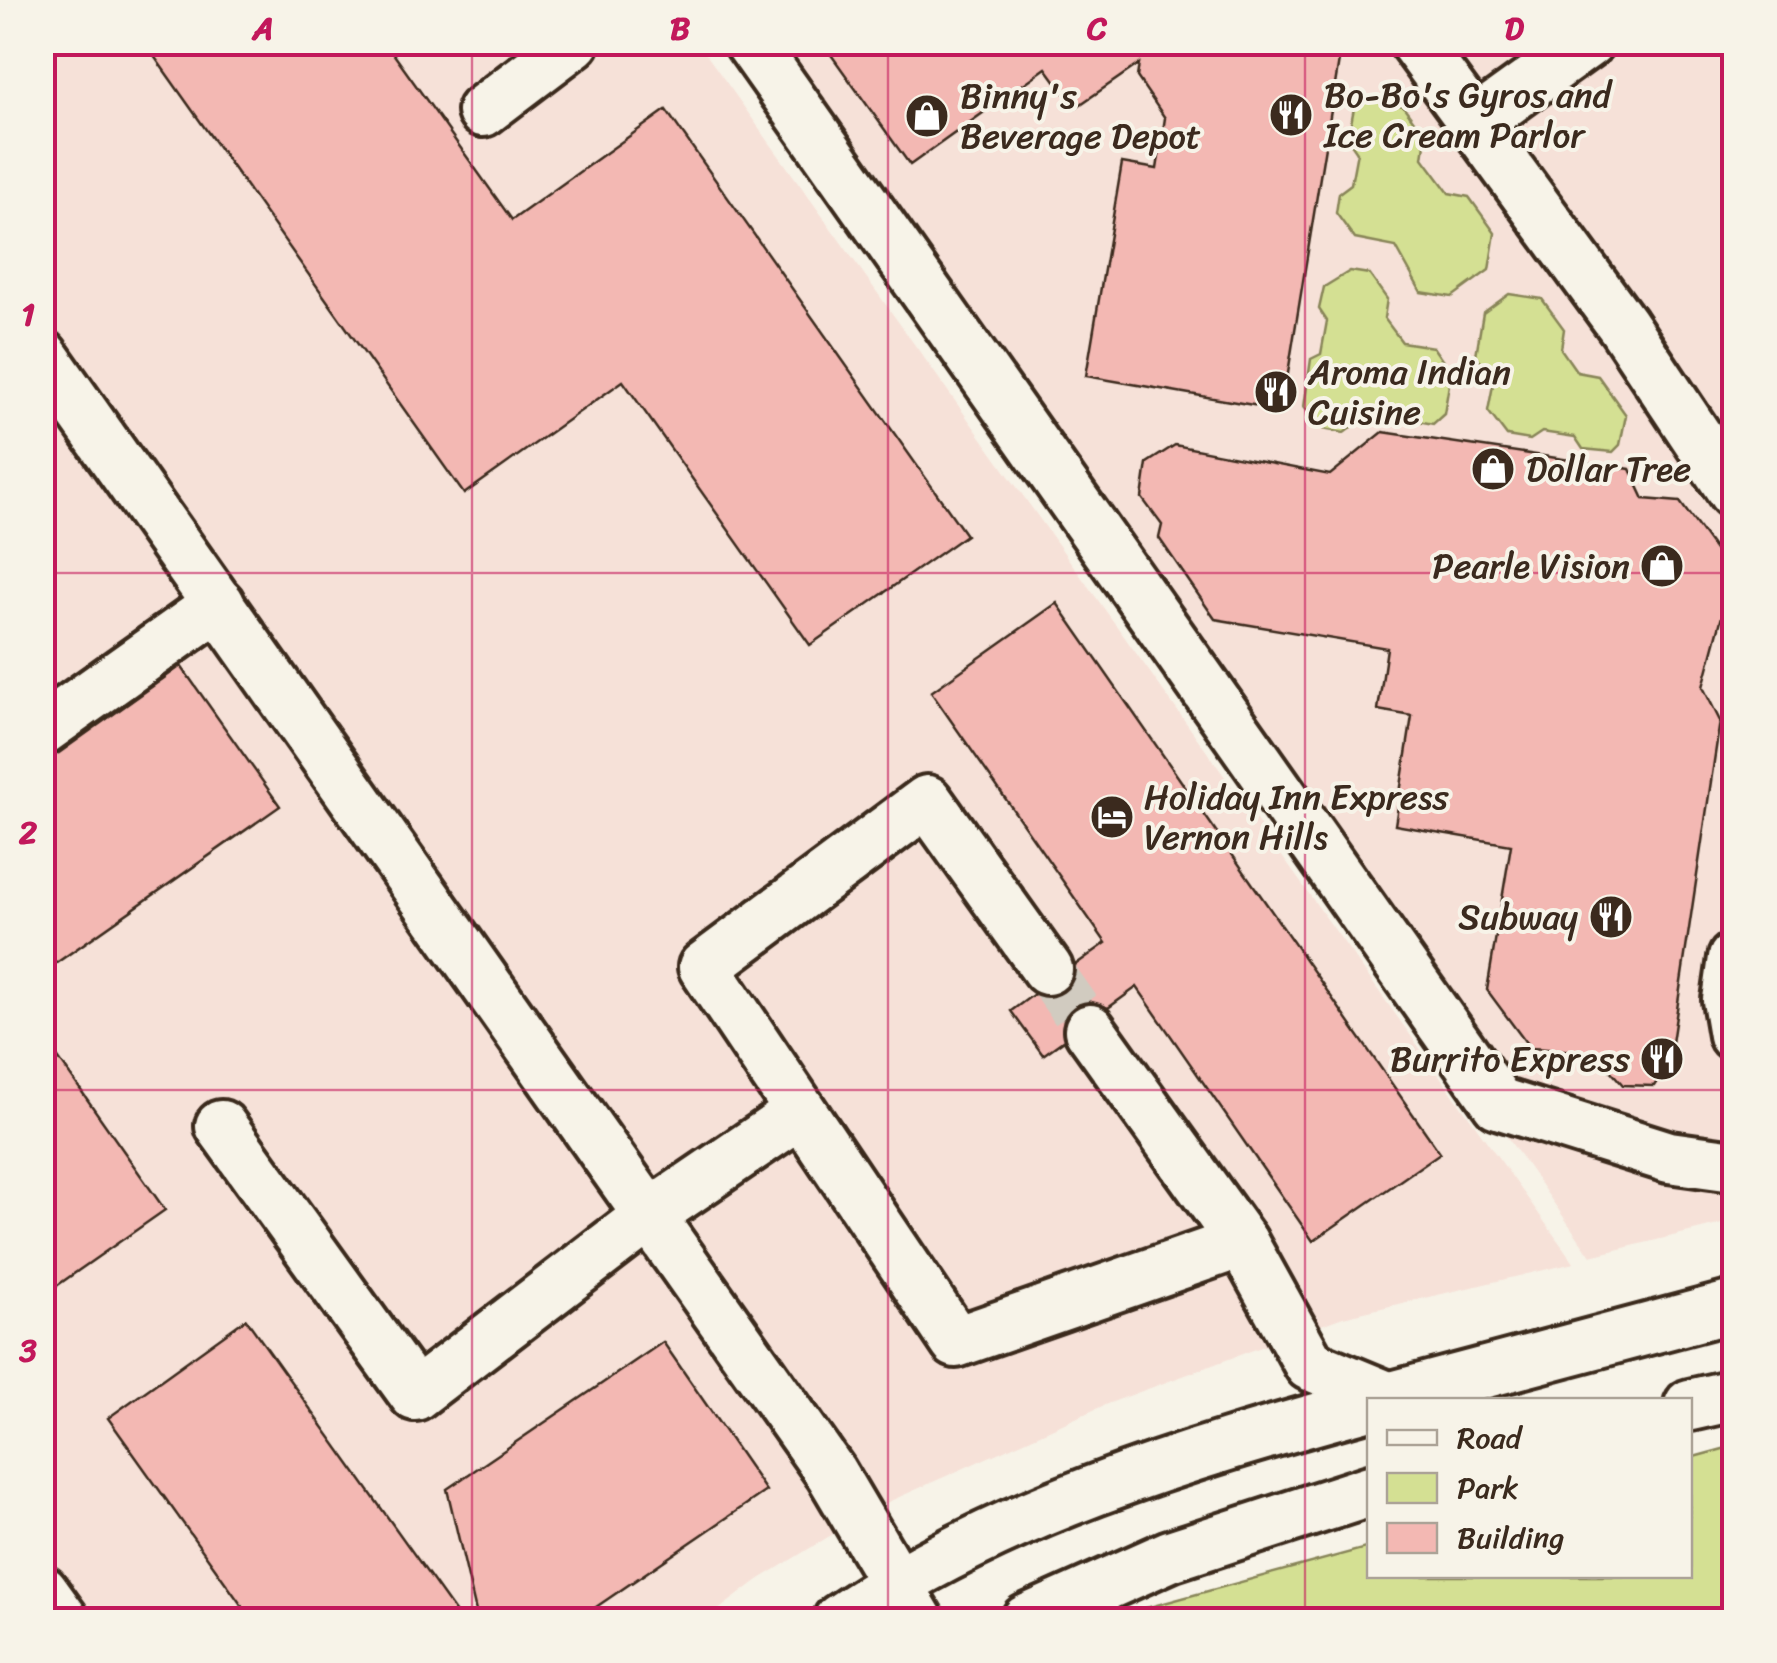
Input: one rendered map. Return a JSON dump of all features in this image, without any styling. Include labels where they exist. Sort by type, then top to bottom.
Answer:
[{"type":"street","points":[[483,111],[574,42]]},
{"type":"street","points":[[750,42],[1498,1103],[1669,1157],[1734,1166]]},
{"type":"street","points":[[1415,42],[1623,326],[1734,493]]},
{"type":"street","points":[[1477,122],[1588,42]]},
{"type":"street","points":[[42,355],[832,1472],[907,1601]]},
{"type":"street","points":[[42,730],[219,604]]},
{"type":"street","points":[[1047,969],[928,801],[704,967],[956,1342],[1242,1242]]},
{"type":"street","points":[[1090,1030],[1242,1242],[1310,1365],[1374,1398]]},
{"type":"street","points":[[221,1126],[415,1395],[650,1216],[802,1112]]},
{"type":"street","points":[[1391,1398],[1734,1306]]},
{"type":"street","points":[[1692,1405],[1734,1395]]},
{"type":"street","points":[[838,1620],[907,1601],[1121,1478],[1367,1405]]},
{"type":"street","points":[[1028,1620],[1170,1556],[1367,1492]]},
{"type":"street","points":[[42,1591],[63,1620]]},
{"type":"shaded area","points":[[43,43],[698,43],[1574,1263],[1343,1317],[1107,1404],[877,1507],[758,1580],[705,1620],[43,1620]]},
{"type":"shaded area","points":[[736,43],[1734,43],[1734,1221],[1591,1256]]},
{"type":"green space","points":[[1365,99],[1403,106],[1426,137],[1423,158],[1449,193],[1469,197],[1495,233],[1489,270],[1452,297],[1421,292],[1396,247],[1355,239],[1336,213],[1339,193],[1351,184],[1357,152],[1348,139],[1354,108]]},
{"type":"green space","points":[[1350,271],[1369,274],[1387,299],[1384,318],[1402,342],[1433,347],[1451,373],[1444,414],[1433,424],[1413,420],[1404,409],[1382,405],[1344,433],[1323,429],[1304,407],[1311,359],[1321,354],[1327,321],[1319,309],[1324,287]]},
{"type":"green space","points":[[1509,294],[1542,299],[1564,329],[1561,349],[1577,372],[1598,376],[1626,415],[1620,445],[1613,452],[1583,449],[1575,437],[1542,432],[1530,440],[1507,436],[1488,411],[1494,380],[1476,355],[1483,313]]},
{"type":"green space","points":[[1734,1446],[1734,1620],[1102,1620],[1367,1548],[1367,1578],[1692,1578],[1692,1457]]},
{"type":"building","points":[[144,42],[385,42],[512,220],[666,110],[966,535],[810,645],[623,381],[464,494]]},
{"type":"building","points":[[822,42],[1342,42],[1282,410],[1086,376],[1122,163],[1157,169],[1165,118],[1137,77],[1139,64],[1075,108],[1046,68],[910,165]]},
{"type":"building","points":[[1383,432],[1630,469],[1644,499],[1680,502],[1733,575],[1703,687],[1720,721],[1669,1063],[1654,1086],[1623,1085],[1594,1052],[1530,1048],[1487,990],[1511,845],[1395,825],[1412,716],[1378,710],[1387,648],[1215,619],[1159,538],[1162,525],[1142,498],[1147,463],[1175,445],[1330,475]]},
{"type":"building","name":"Holiday Inn Express Vernon Hills","points":[[1057,603],[1440,1153],[1313,1241],[1137,987],[1108,1008],[1088,1001],[1073,1007],[1064,1019],[1064,1040],[1043,1055],[1011,1011],[1034,994],[1051,997],[1064,992],[1073,980],[1075,965],[1106,943],[931,692]]},
{"type":"building","points":[[181,666],[280,806],[42,973],[42,760],[59,753]]},
{"type":"building","points":[[42,1035],[165,1210],[42,1296]]},
{"type":"building","points":[[246,1319],[461,1620],[252,1620],[108,1418]]},
{"type":"building","points":[[663,1342],[766,1491],[577,1620],[514,1620],[494,1610],[478,1620],[447,1489]]},
{"type":"tunnel","points":[[1047,969],[1090,1030]]},
{"type":"place","name":"Bo-Bo's Gyros and Ice Cream Parlor","points":[[1291,115]]},
{"type":"place","name":"Binny's Beverage Depot","points":[[927,116]]},
{"type":"place","name":"Aroma Indian Cuisine","points":[[1276,392]]},
{"type":"place","name":"Dollar Tree","points":[[1493,469]]},
{"type":"place","name":"Pearle Vision","points":[[1662,566]]},
{"type":"place","name":"Holiday Inn Express Vernon Hills","points":[[1112,817]]},
{"type":"place","name":"Subway","points":[[1611,917]]},
{"type":"place","name":"Burrito Express","points":[[1662,1059]]}]
